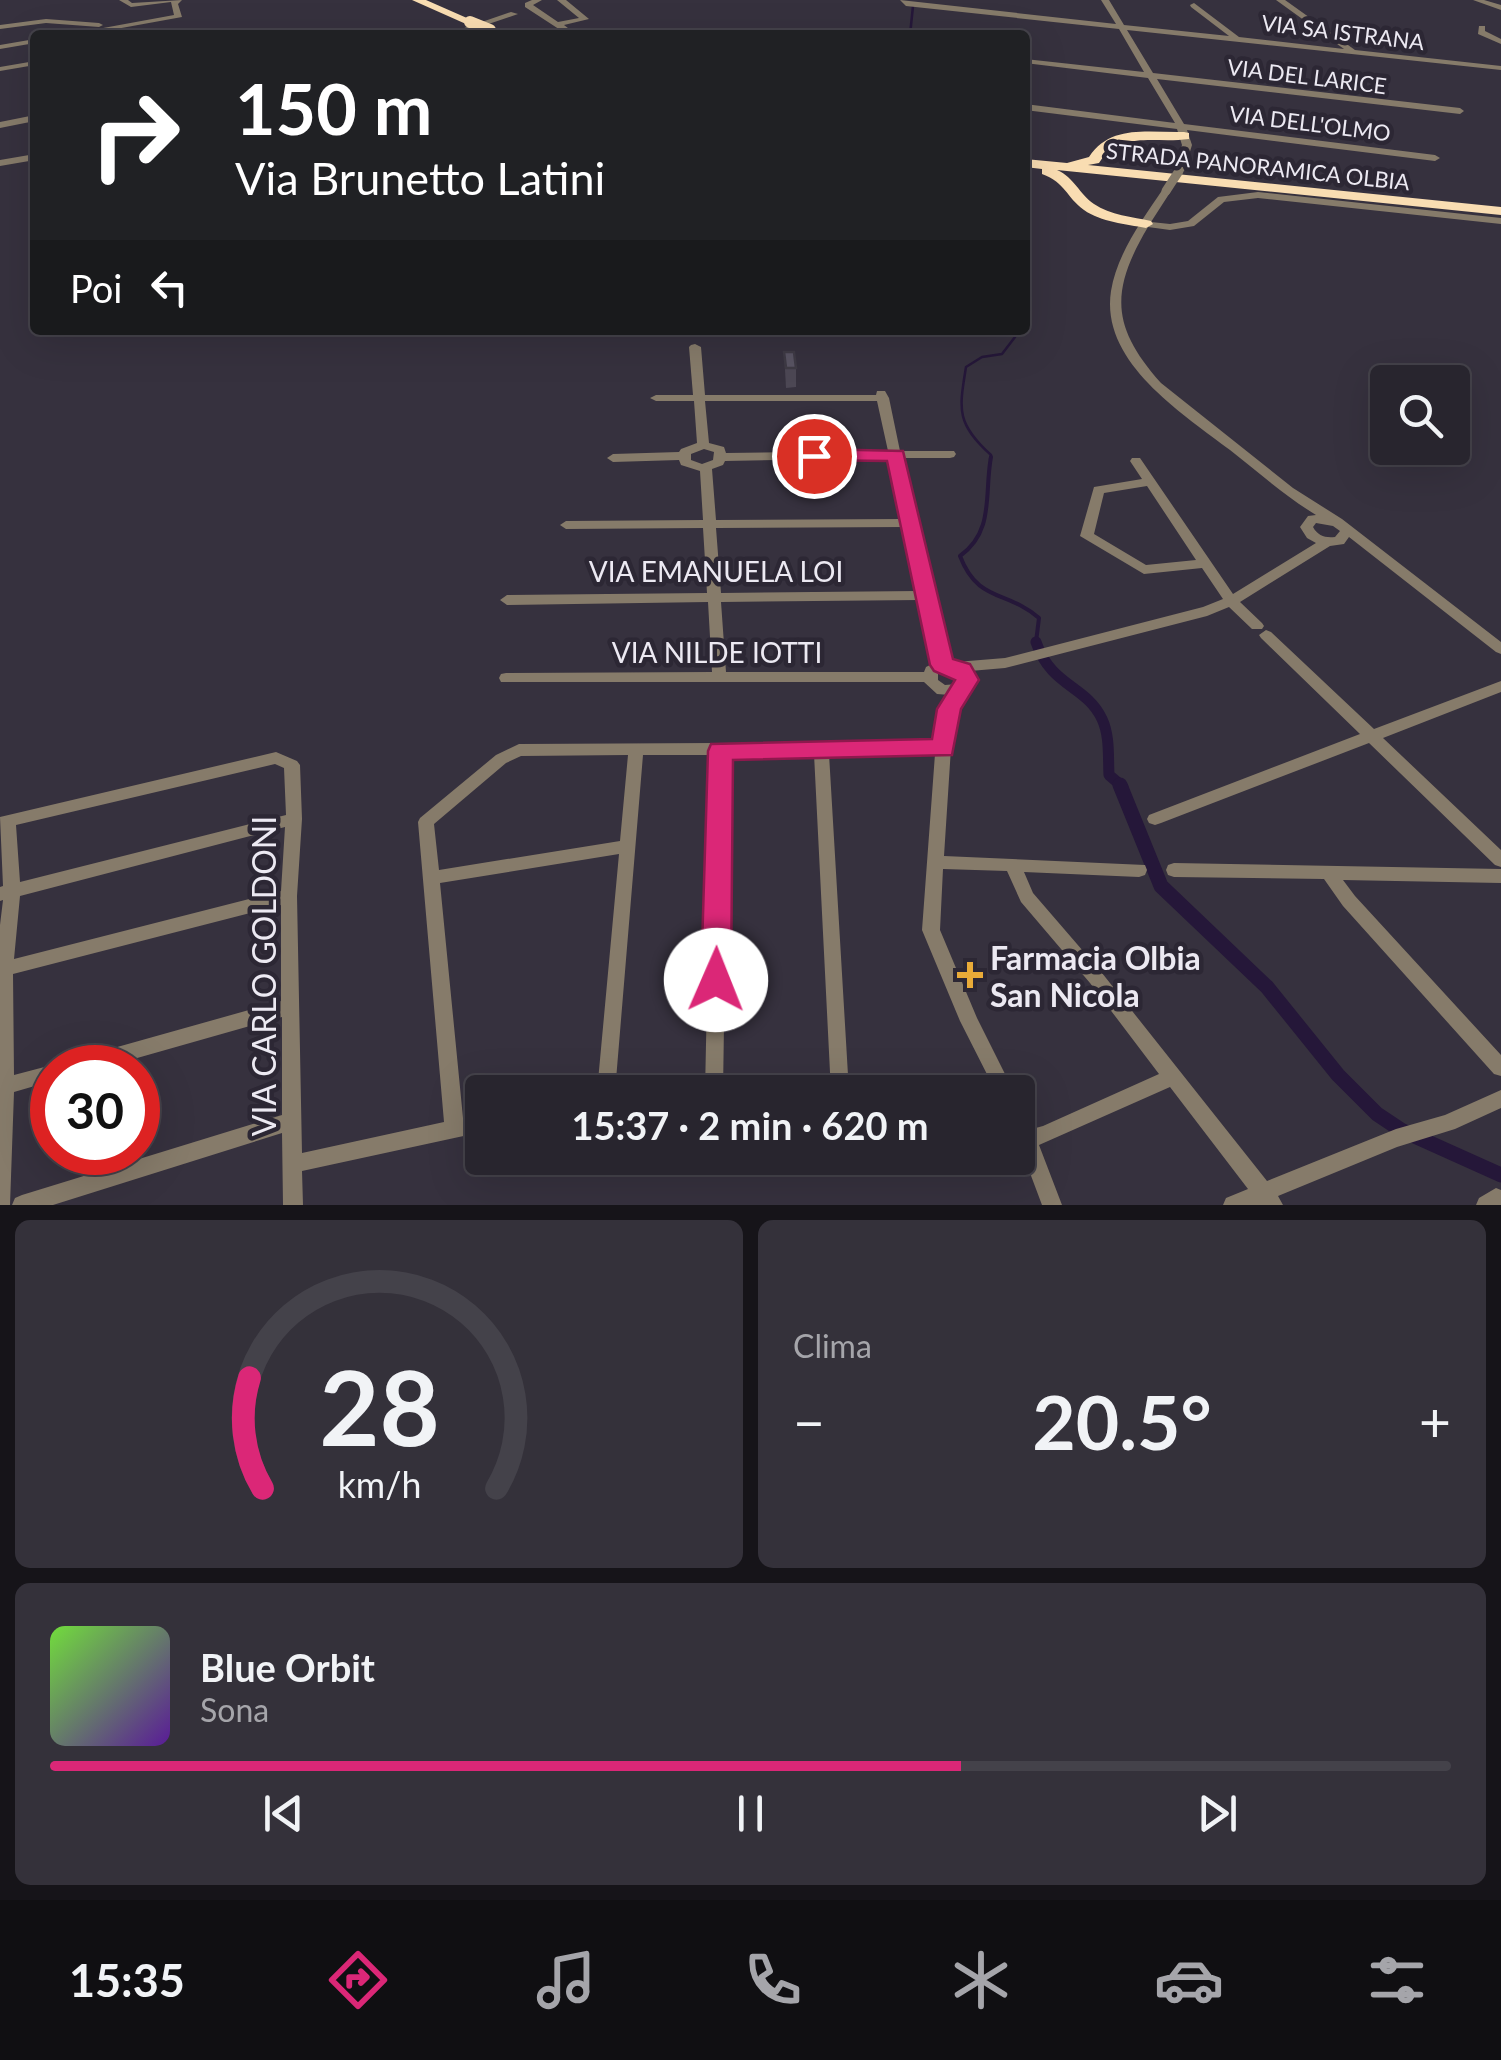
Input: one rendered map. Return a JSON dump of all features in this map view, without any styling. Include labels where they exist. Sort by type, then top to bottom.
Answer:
[{"type":"highway","points":[[416,0],[488,30]]},
{"type":"highway","points":[[1030,163],[1083,164],[1094,160],[1104,145],[1119,138],[1182,131]]},
{"type":"highway","points":[[1102,151],[1117,165],[1162,184]]},
{"type":"highway","name":"STRADA PANORAMICA OLBIA","points":[[1030,164],[1162,184],[1494,210]]},
{"type":"highway","points":[[1030,165],[1065,177],[1099,212],[1146,224]]},
{"type":"highway","points":[[1078,194],[1086,186],[1107,179],[1162,184]]},
{"type":"street","points":[[99,30],[178,17],[174,0],[132,5],[123,0]]},
{"type":"street","points":[[538,0],[528,5],[566,30]]},
{"type":"street","points":[[558,24],[585,19],[561,0]]},
{"type":"street","name":"VIA SA ISTRANA","points":[[904,0],[906,4],[1501,68]]},
{"type":"street","points":[[991,0],[997,12]]},
{"type":"street","points":[[1105,0],[1182,131],[1186,156],[1178,171],[1162,184],[1146,224],[1122,266],[1117,318],[1124,344],[1143,372],[1169,398],[1331,519],[1345,536],[1385,560],[1501,650]]},
{"type":"street","points":[[1280,0],[1352,50]]},
{"type":"street","points":[[1477,0],[1501,8]]},
{"type":"street","points":[[1194,5],[1235,37]]},
{"type":"street","points":[[464,30],[514,14]]},
{"type":"street","points":[[0,27],[46,21],[105,29]]},
{"type":"street","points":[[1482,28],[1481,32],[1501,42]]},
{"type":"street","points":[[0,47],[30,42]]},
{"type":"street","name":"VIA DEL LARICE","points":[[1030,62],[1460,111]]},
{"type":"street","points":[[0,70],[30,64]]},
{"type":"street","name":"VIA DELL'OLMO","points":[[1030,108],[1182,131],[1435,158]]},
{"type":"street","points":[[0,125],[30,119]]},
{"type":"street","points":[[0,163],[30,158]]},
{"type":"street","points":[[1146,224],[1190,224],[1221,199],[1258,195],[1501,221]]},
{"type":"street","points":[[696,347],[702,445]]},
{"type":"street","points":[[656,398],[882,396],[926,595],[949,666],[965,674],[963,686],[949,709],[943,748],[931,930],[997,1075]]},
{"type":"street","points":[[683,456],[688,449],[702,445],[716,448],[722,457]]},
{"type":"street","points":[[683,456],[689,465],[706,468],[722,457],[950,454]]},
{"type":"street","points":[[613,458],[683,456]]},
{"type":"street","points":[[1136,461],[1231,601],[1501,860]]},
{"type":"street","points":[[706,468],[720,676]]},
{"type":"street","points":[[1150,482],[1098,490],[1085,534],[1144,570],[1206,563]]},
{"type":"street","points":[[1292,490],[1309,520]]},
{"type":"street","points":[[1309,520],[1331,519]]},
{"type":"street","points":[[1309,520],[1306,527],[1320,540]]},
{"type":"street","points":[[566,524],[910,523]]},
{"type":"street","points":[[949,709],[933,682],[934,668],[1005,663],[1207,611],[1231,601],[1320,540],[1345,536]]},
{"type":"street","name":"VIA EMANUELA LOI","points":[[507,600],[926,595]]},
{"type":"street","points":[[933,682],[949,692],[1005,663]]},
{"type":"street","name":"VIA NILDE IOTTI","points":[[506,678],[720,676],[933,682]]},
{"type":"street","points":[[1155,819],[1501,686]]},
{"type":"street","points":[[454,1129],[426,822],[501,759],[519,750],[943,748]]},
{"type":"street","points":[[607,1075],[636,750]]},
{"type":"street","points":[[821,750],[839,1075]]},
{"type":"street","points":[[714,1075],[720,751]]},
{"type":"street","name":"VIA CARLO GOLDONI","points":[[4,822],[276,758],[292,765],[294,819],[289,896],[293,1205]]},
{"type":"street","points":[[6,893],[294,819]]},
{"type":"street","points":[[0,1205],[4,822]]},
{"type":"street","points":[[432,878],[627,846]]},
{"type":"street","points":[[934,862],[1139,870]]},
{"type":"street","points":[[1013,867],[1026,897],[1096,978],[1170,1078],[1268,1198]]},
{"type":"street","points":[[1174,870],[1501,876]]},
{"type":"street","points":[[1330,875],[1348,901],[1501,1068]]},
{"type":"street","points":[[2,970],[289,896]]},
{"type":"street","points":[[152,1045],[292,1006]]},
{"type":"street","points":[[3,1086],[30,1078]]},
{"type":"street","points":[[1035,1135],[1170,1078]]},
{"type":"street","points":[[1232,1205],[1268,1198],[1396,1138],[1448,1123],[1500,1101]]},
{"type":"street","points":[[22,1205],[291,1121]]},
{"type":"street","points":[[294,1164],[465,1127]]},
{"type":"street","points":[[1035,1167],[1052,1205]]},
{"type":"building","points":[[784,352],[794,352],[796,368],[786,368]]},
{"type":"waterway","points":[[911,30],[913,6]]},
{"type":"waterway","points":[[990,459],[991,455],[971,434],[963,415],[966,367],[982,357],[1002,354],[1014,335]]},
{"type":"waterway","points":[[991,457],[983,523],[979,535],[960,556],[975,582],[1039,618],[1036,642]]},
{"type":"waterway","points":[[1036,642],[1050,668],[1087,699],[1102,719],[1109,775],[1123,787]]},
{"type":"waterway","points":[[1120,785],[1161,886],[1267,987],[1338,1075],[1377,1114],[1401,1130],[1501,1175]]},
{"type":"place","name":"Farmacia Olbia San Nicola","points":[[970,975]]},
{"type":"route","points":[[716,980],[720,751],[943,748],[949,709],[967,680],[962,670],[942,665],[896,455],[814,456]]}]
